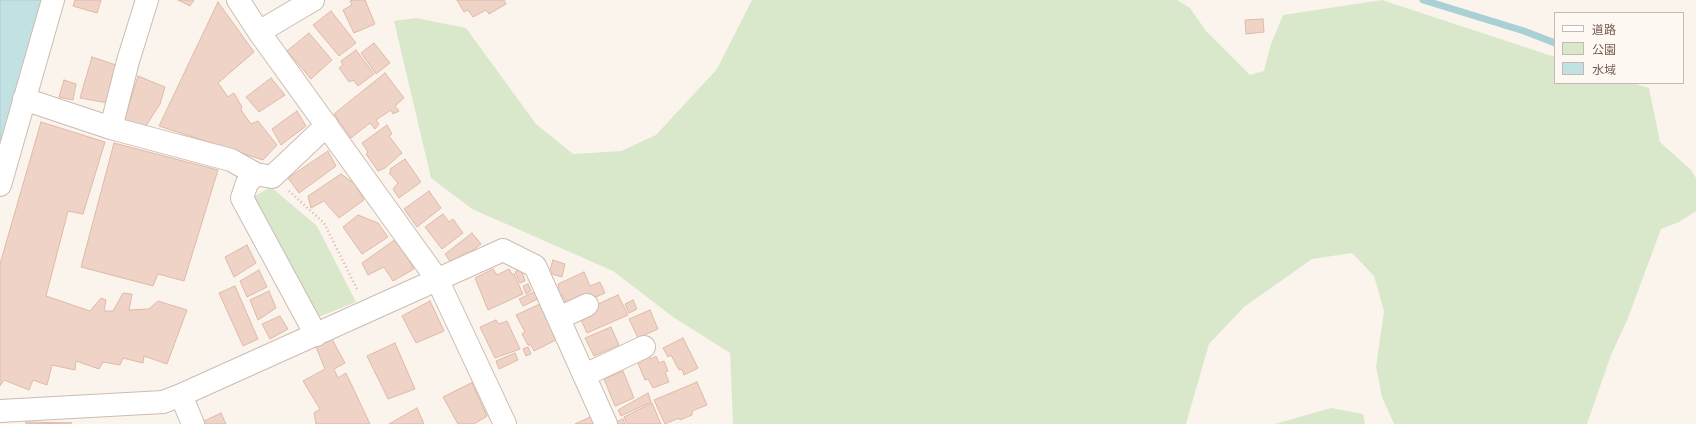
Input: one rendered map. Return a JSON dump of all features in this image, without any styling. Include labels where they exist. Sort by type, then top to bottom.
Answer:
[{"type":"street","points":[[0,185],[54,0]]},
{"type":"street","points":[[111,128],[128,61],[147,0]]},
{"type":"street","points":[[238,0],[259,32],[437,279],[505,424]]},
{"type":"street","points":[[259,32],[313,0]]},
{"type":"street","points":[[24,99],[111,128],[231,160],[264,176]]},
{"type":"street","points":[[316,334],[242,198],[246,183],[264,176],[327,125]]},
{"type":"street","points":[[0,411],[163,402],[503,250],[535,266],[606,424]]},
{"type":"street","points":[[559,318],[587,305]]},
{"type":"street","points":[[584,375],[644,347]]},
{"type":"street","points":[[181,395],[193,424]]},
{"type":"path","points":[[264,176],[324,222],[368,311]]},
{"type":"green space","points":[[752,0],[1177,0],[1190,8],[1206,31],[1250,75],[1264,71],[1271,44],[1283,15],[1382,0],[1554,57],[1554,84],[1636,84],[1649,88],[1660,142],[1691,170],[1696,178],[1696,211],[1679,222],[1661,229],[1628,318],[1611,355],[1587,424],[1394,424],[1382,397],[1376,367],[1384,311],[1374,276],[1352,253],[1312,259],[1244,307],[1209,344],[1186,424],[733,424],[730,353],[673,317],[613,271],[472,209],[431,178],[394,21],[416,18],[466,28],[536,124],[573,154],[621,151],[656,135],[717,69]]},
{"type":"green space","points":[[271,187],[317,226],[356,302],[316,318],[251,198]]},
{"type":"green space","points":[[1331,408],[1363,414],[1365,424],[1275,424]]},
{"type":"water","points":[[0,0],[45,0],[0,152]]},
{"type":"building","points":[[75,0],[101,0],[97,13],[73,6]]},
{"type":"building","points":[[178,0],[194,0],[190,6]]},
{"type":"building","points":[[365,0],[375,24],[354,33],[343,10],[352,5],[350,1]]},
{"type":"building","points":[[457,0],[504,0],[506,4],[489,14],[486,10],[473,17],[468,10],[464,12]]},
{"type":"building","points":[[218,2],[254,52],[218,83],[228,97],[234,93],[242,107],[241,110],[251,124],[258,121],[277,145],[263,160],[159,126]]},
{"type":"building","points":[[331,11],[356,43],[339,56],[313,25]]},
{"type":"building","points":[[1263,19],[1264,32],[1246,34],[1245,20]]},
{"type":"building","points":[[309,33],[332,60],[311,79],[287,51]]},
{"type":"building","points":[[374,43],[390,63],[376,74],[361,53]]},
{"type":"building","points":[[356,50],[374,74],[358,86],[353,80],[349,82],[339,68],[343,65],[341,61]]},
{"type":"building","points":[[92,57],[119,66],[108,103],[80,98]]},
{"type":"building","points":[[385,73],[404,98],[395,106],[399,111],[393,114],[391,110],[376,120],[379,124],[375,129],[370,123],[351,138],[334,114]]},
{"type":"building","points":[[138,76],[165,87],[160,104],[146,126],[124,121]]},
{"type":"building","points":[[271,78],[285,95],[259,112],[246,97]]},
{"type":"building","points":[[64,80],[76,84],[73,100],[59,97]]},
{"type":"building","points":[[297,111],[306,126],[281,145],[272,129]]},
{"type":"building","points":[[41,122],[105,142],[83,214],[68,211],[46,296],[90,311],[101,298],[106,300],[104,311],[113,311],[123,293],[132,294],[129,310],[149,309],[158,301],[187,310],[167,364],[144,356],[143,363],[123,358],[120,365],[103,362],[99,369],[76,361],[75,370],[52,365],[47,385],[33,380],[29,390],[4,380],[0,386],[0,264]]},
{"type":"building","points":[[387,125],[392,134],[389,136],[402,153],[385,168],[378,171],[366,154],[368,152],[362,143]]},
{"type":"building","points":[[114,143],[218,170],[184,281],[158,274],[153,286],[81,267]]},
{"type":"building","points":[[328,151],[336,166],[299,193],[288,178]]},
{"type":"building","points":[[405,159],[421,182],[399,198],[393,189],[398,183],[389,173],[391,172],[390,169]]},
{"type":"building","points":[[341,174],[355,184],[364,200],[339,218],[324,201],[311,208],[308,196]]},
{"type":"building","points":[[429,191],[441,208],[417,227],[404,209]]},
{"type":"building","points":[[443,214],[449,222],[453,219],[463,233],[442,249],[425,227]]},
{"type":"building","points":[[358,215],[378,223],[388,237],[362,254],[343,227]]},
{"type":"building","points":[[472,233],[481,244],[468,254],[466,252],[451,263],[445,254]]},
{"type":"building","points":[[396,239],[414,269],[393,281],[384,267],[368,275],[362,263]]},
{"type":"building","points":[[247,245],[256,263],[234,277],[225,257]]},
{"type":"building","points":[[553,260],[565,264],[562,277],[549,273]]},
{"type":"building","points":[[493,269],[497,275],[509,269],[512,274],[514,274],[523,294],[488,310],[475,278]]},
{"type":"building","points":[[521,269],[525,281],[520,283],[515,272]]},
{"type":"building","points":[[259,270],[267,287],[247,297],[240,281]]},
{"type":"building","points":[[584,272],[590,286],[600,282],[605,293],[569,309],[562,295],[560,298],[555,288],[559,287],[558,284]]},
{"type":"building","points":[[528,284],[531,291],[526,294],[523,286]]},
{"type":"building","points":[[235,286],[258,339],[243,346],[219,293]]},
{"type":"building","points":[[269,291],[276,308],[258,320],[250,300]]},
{"type":"building","points":[[536,291],[540,298],[523,306],[519,299]]},
{"type":"building","points":[[618,295],[628,315],[587,333],[578,313]]},
{"type":"building","points":[[633,300],[637,309],[629,313],[625,304]]},
{"type":"building","points":[[430,301],[444,331],[416,343],[402,316]]},
{"type":"building","points":[[542,303],[558,339],[534,351],[531,345],[528,345],[522,334],[525,332],[516,315]]},
{"type":"building","points":[[650,310],[658,329],[638,338],[629,319]]},
{"type":"building","points":[[280,316],[288,329],[270,339],[262,324]]},
{"type":"building","points":[[496,320],[499,324],[507,321],[520,349],[495,358],[480,327]]},
{"type":"building","points":[[611,327],[619,345],[594,356],[585,338]]},
{"type":"building","points":[[683,338],[698,368],[684,375],[682,369],[679,370],[671,355],[668,357],[663,348]]},
{"type":"building","points":[[332,339],[345,363],[334,369],[338,378],[346,373],[370,424],[316,424],[314,413],[320,409],[303,381],[325,369],[316,347]]},
{"type":"building","points":[[395,343],[415,389],[388,399],[367,356]]},
{"type":"building","points":[[528,347],[531,354],[526,356],[523,349]]},
{"type":"building","points":[[515,353],[518,360],[499,369],[496,361]]},
{"type":"building","points":[[649,356],[651,359],[656,356],[659,363],[664,361],[668,371],[665,372],[669,382],[653,388],[648,379],[645,380],[637,361]]},
{"type":"building","points":[[623,371],[634,398],[615,406],[604,379]]},
{"type":"building","points":[[475,381],[472,383],[487,416],[474,424],[458,424],[443,397]]},
{"type":"building","points":[[697,382],[707,405],[692,411],[692,415],[680,420],[679,418],[665,424],[654,400]]},
{"type":"building","points":[[648,393],[651,402],[621,416],[618,410]]},
{"type":"building","points":[[652,403],[661,424],[627,424],[624,417]]},
{"type":"building","points":[[417,408],[424,424],[389,424]]},
{"type":"building","points":[[221,413],[226,424],[203,424],[202,422]]},
{"type":"building","points":[[592,416],[596,424],[575,424]]},
{"type":"building","points":[[623,419],[625,424],[617,424],[616,422]]},
{"type":"building","points":[[26,422],[72,423],[26,424]]},
{"type":"waterway","points":[[1423,0],[1524,31],[1554,43]]}]
